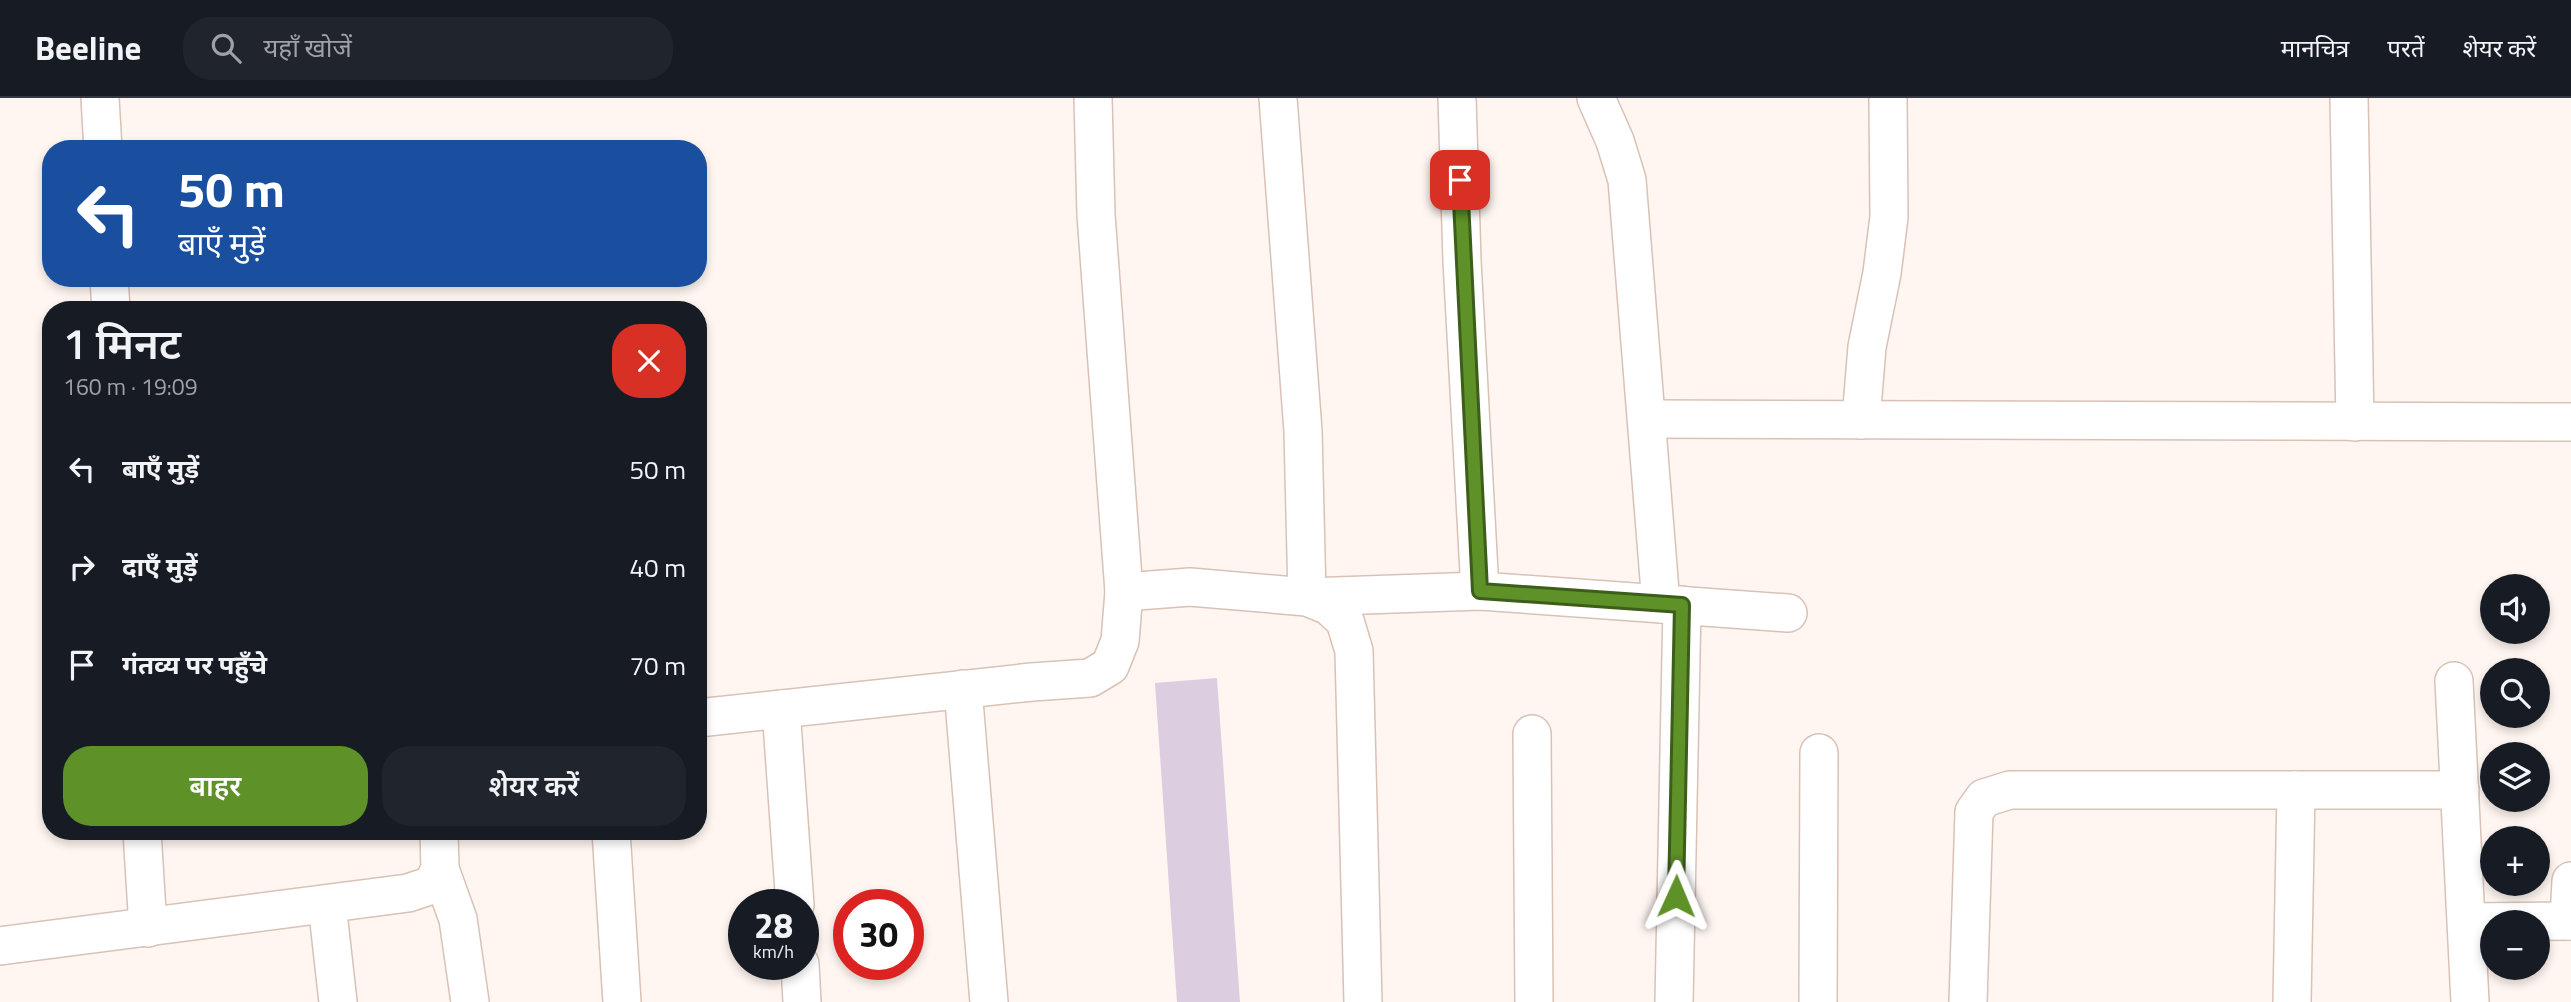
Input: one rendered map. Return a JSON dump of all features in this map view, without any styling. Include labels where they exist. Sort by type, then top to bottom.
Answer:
[{"type":"street","points":[[100,98],[102,140]]},
{"type":"street","points":[[707,717],[1090,678],[1110,666],[1120,641],[1124,592],[1096,215],[1093,98]]},
{"type":"street","points":[[1278,98],[1303,431],[1307,597]]},
{"type":"street","points":[[1457,98],[1462,261],[1480,591]]},
{"type":"street","points":[[1596,98],[1615,141],[1627,180],[1647,419],[1672,605],[1674,1002]]},
{"type":"street","points":[[1861,420],[1867,347],[1882,273],[1889,217],[1888,98]]},
{"type":"street","points":[[2349,98],[2355,422]]},
{"type":"street","points":[[1647,419],[2571,422]]},
{"type":"street","points":[[1124,592],[1190,587],[1307,597],[1480,591],[1788,612]]},
{"type":"street","points":[[1307,597],[1329,606],[1345,621],[1354,650],[1363,1002]]},
{"type":"street","points":[[2454,681],[2470,1002]]},
{"type":"street","points":[[964,689],[989,1002]]},
{"type":"street","points":[[781,709],[794,889]]},
{"type":"street","points":[[1532,734],[1534,1002]]},
{"type":"street","points":[[1818,1002],[1819,753]]},
{"type":"street","points":[[1968,1002],[1972,832],[1974,812],[1984,798],[2010,790],[2460,790]]},
{"type":"street","points":[[2292,1002],[2296,790]]},
{"type":"street","points":[[143,840],[148,928]]},
{"type":"street","points":[[439,840],[440,869],[458,919],[470,1002]]},
{"type":"street","points":[[612,840],[622,1002]]},
{"type":"street","points":[[0,946],[408,893],[432,885],[440,869]]},
{"type":"street","points":[[2467,922],[2570,921],[2571,881]]},
{"type":"street","points":[[327,904],[338,1002]]},
{"type":"street","points":[[801,980],[802,1002]]},
{"type":"building","points":[[1217,678],[1240,1002],[1177,1002],[1155,683]]},
{"type":"route","points":[[1460,180],[1480,591],[1682,605],[1676,896]]}]
